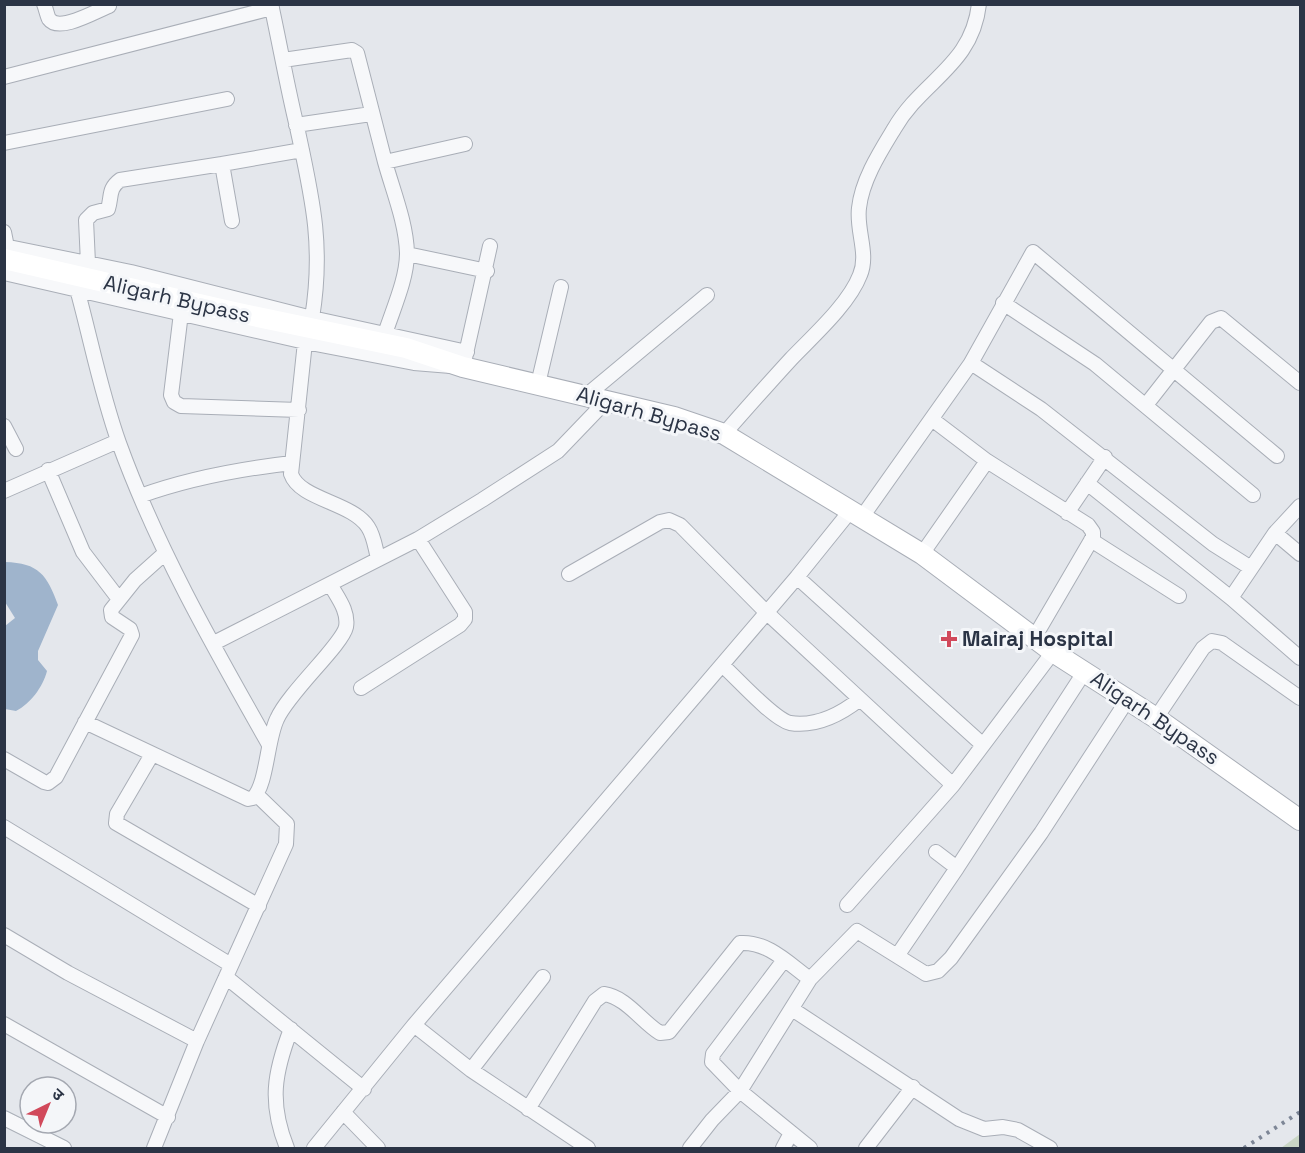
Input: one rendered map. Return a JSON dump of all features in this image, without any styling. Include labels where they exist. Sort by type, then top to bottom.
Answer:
[{"type":"main road","name":"Aligarh Bypass","points":[[5,251],[234,312],[465,360],[538,384],[607,400],[724,434],[921,554],[1053,652],[1156,718],[1300,820]]},
{"type":"street","points":[[44,4],[49,18],[55,24],[63,25],[110,5]]},
{"type":"street","points":[[724,434],[819,330],[852,290],[861,274],[864,255],[858,228],[859,206],[865,184],[895,126],[909,105],[956,60],[970,42],[979,4]]},
{"type":"street","points":[[4,77],[272,6],[315,210],[318,246],[317,284],[312,318]]},
{"type":"street","points":[[283,60],[352,50],[357,53],[371,114],[400,213],[407,254],[385,334]]},
{"type":"street","points":[[4,143],[227,99]]},
{"type":"street","points":[[296,125],[371,114]]},
{"type":"street","points":[[385,162],[465,144]]},
{"type":"street","points":[[88,263],[86,220],[93,213],[108,209],[109,194],[113,185],[120,180],[302,150]]},
{"type":"street","points":[[222,164],[232,221]]},
{"type":"street","points":[[4,232],[5,251],[88,263],[240,298],[312,318],[385,334],[465,360]]},
{"type":"street","points":[[465,360],[487,271],[490,246]]},
{"type":"street","points":[[314,1149],[414,1025],[766,612],[856,513],[933,420],[971,363],[1033,252],[1277,456]]},
{"type":"street","points":[[407,254],[487,271]]},
{"type":"street","points":[[4,273],[305,342],[414,363],[465,360]]},
{"type":"street","points":[[538,384],[561,287]]},
{"type":"street","points":[[77,289],[118,441],[164,554],[268,743]]},
{"type":"street","points":[[586,395],[707,294]]},
{"type":"street","points":[[1003,303],[1095,364],[1253,495]]},
{"type":"street","points":[[181,313],[171,395],[174,402],[181,406],[299,410]]},
{"type":"street","points":[[1146,405],[1211,322],[1221,318],[1300,383]]},
{"type":"street","points":[[305,342],[291,474],[301,486],[357,515],[367,525],[378,558]]},
{"type":"street","points":[[971,363],[1041,409],[1213,544],[1251,568]]},
{"type":"street","points":[[214,643],[418,539],[558,451],[607,400]]},
{"type":"street","points":[[933,420],[987,461],[1092,530],[1091,540],[1034,638]]},
{"type":"street","points":[[4,426],[16,449]]},
{"type":"street","points":[[4,491],[118,441]]},
{"type":"street","points":[[1067,513],[1105,457]]},
{"type":"street","points":[[921,554],[987,461]]},
{"type":"street","points":[[140,496],[207,475],[292,463]]},
{"type":"street","points":[[48,470],[83,552],[118,598]]},
{"type":"street","points":[[1087,483],[1231,598],[1300,658]]},
{"type":"street","points":[[1231,598],[1275,533],[1300,506]]},
{"type":"street","points":[[569,574],[660,522],[669,520],[680,525],[766,612],[953,785]]},
{"type":"street","points":[[1275,533],[1300,554]]},
{"type":"street","points":[[361,688],[460,625],[465,619],[465,612],[418,539]]},
{"type":"street","points":[[1091,540],[1179,596]]},
{"type":"street","points":[[4,759],[48,783],[56,777],[132,635],[130,629],[111,614],[118,598],[164,554]]},
{"type":"street","points":[[797,577],[983,745]]},
{"type":"street","points":[[257,795],[268,743],[277,719],[294,690],[345,632],[346,616],[330,584]]},
{"type":"street","points":[[1156,718],[1203,648],[1212,641],[1222,643],[1300,698]]},
{"type":"street","points":[[847,905],[953,785],[1053,652]]},
{"type":"street","points":[[722,665],[775,714],[789,723],[827,719],[860,699]]},
{"type":"street","points":[[897,956],[1085,671]]},
{"type":"street","points":[[690,1149],[712,1120],[740,1091],[810,979],[857,931],[926,974],[938,971],[951,958],[1041,833],[1128,699]]},
{"type":"street","points":[[85,722],[151,756],[248,799],[257,795]]},
{"type":"street","points":[[151,756],[117,814],[116,823],[259,906]]},
{"type":"street","points":[[154,1149],[197,1041],[259,906],[288,834],[287,824],[281,815],[257,795]]},
{"type":"street","points":[[4,826],[229,971],[291,1029],[364,1089]]},
{"type":"street","points":[[936,852],[957,868]]},
{"type":"street","points":[[4,935],[68,973],[197,1041]]},
{"type":"street","points":[[528,1109],[595,1001],[604,994],[611,995],[660,1033],[669,1032],[740,943],[751,942],[765,946],[810,979]]},
{"type":"street","points":[[784,960],[712,1054],[712,1062],[740,1091],[810,1149]]},
{"type":"street","points":[[471,1070],[543,976]]},
{"type":"street","points":[[792,1009],[974,1127],[984,1129],[1003,1127],[1018,1130],[1050,1149]]},
{"type":"street","points":[[4,1024],[168,1117]]},
{"type":"street","points":[[414,1025],[471,1070],[588,1149]]},
{"type":"street","points":[[287,1149],[277,1114],[275,1084],[280,1059],[291,1029]]},
{"type":"street","points":[[866,1149],[913,1087]]},
{"type":"street","points":[[343,1112],[378,1149]]},
{"type":"street","points":[[4,1118],[64,1149]]},
{"type":"street","points":[[783,1149],[791,1133]]},
{"type":"green space","points":[[1300,1134],[1300,1148],[1281,1148]]},
{"type":"water","points":[[5,562],[34,568],[45,578],[58,605],[38,651],[38,660],[47,671],[45,677],[31,699],[16,711],[5,709],[5,626],[15,618],[5,602]]},
{"type":"railway","points":[[1244,1148],[1300,1112]]},
{"type":"place","name":"Mairaj Hospital","points":[[949,639]]}]
